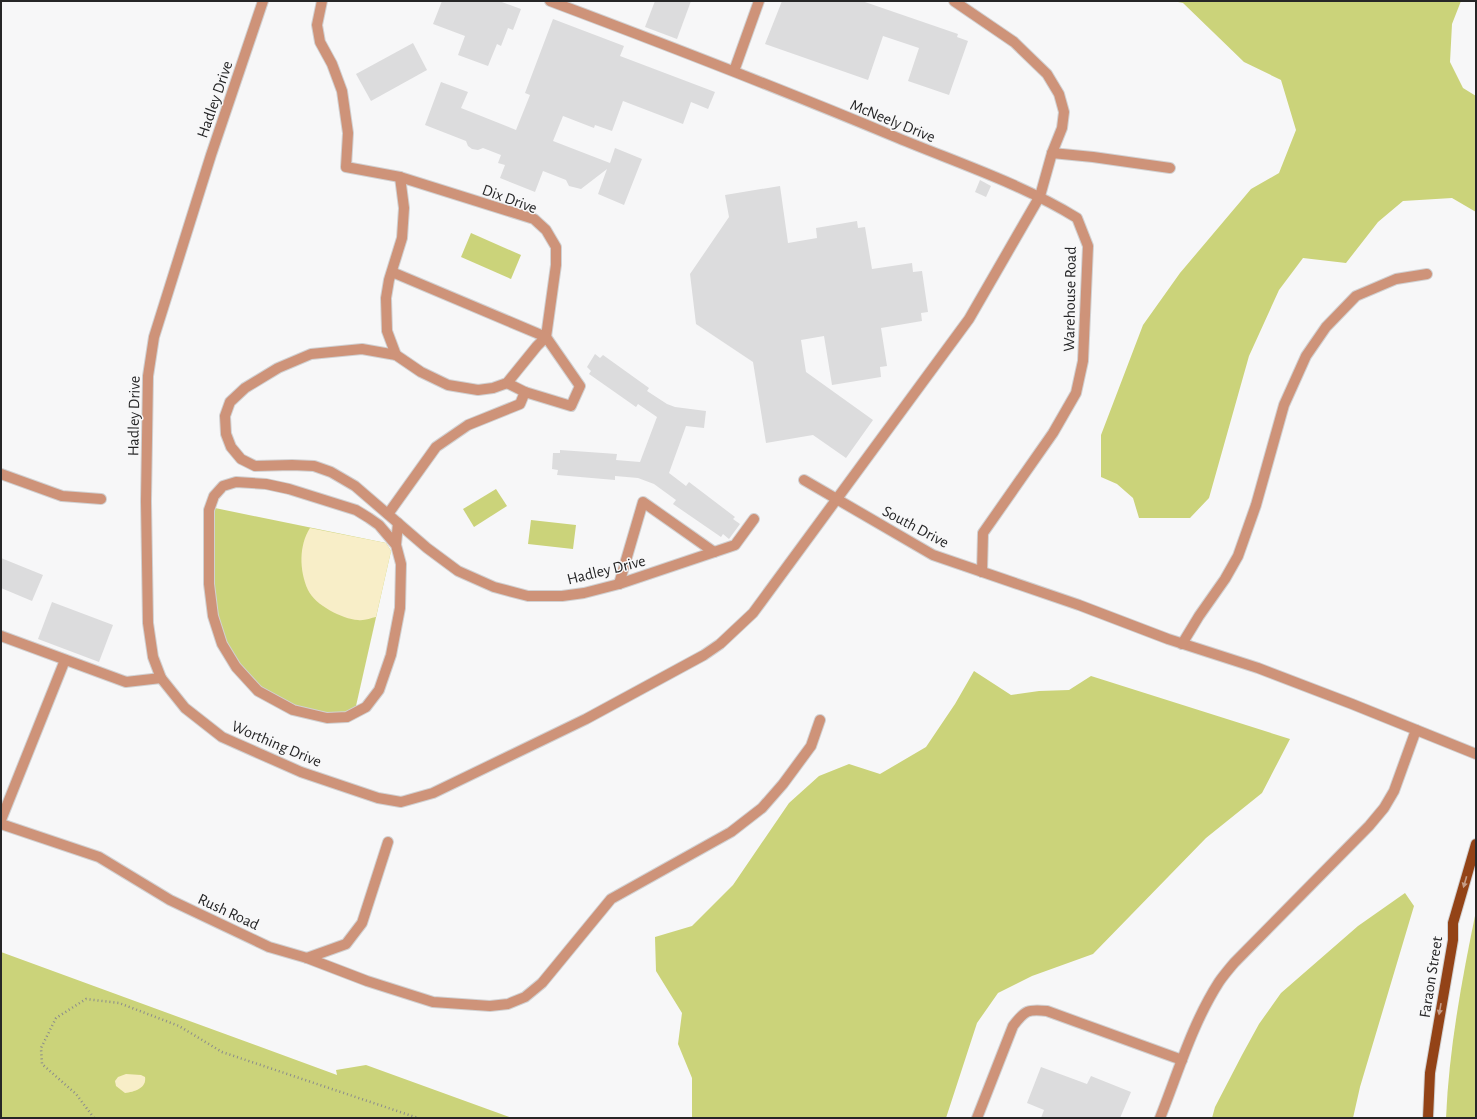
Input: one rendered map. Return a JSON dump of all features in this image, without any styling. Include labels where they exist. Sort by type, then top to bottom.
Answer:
[{"type":"main road","name":"Faraon Street","points":[[1428,1118],[1430,1073],[1452,940],[1453,923],[1476,844]]},
{"type":"street","name":"Hadley Drive","points":[[161,678],[153,656],[148,623],[146,501],[148,376],[156,330],[211,155],[263,1]]},
{"type":"street","name":"Dix Drive","points":[[322,1],[317,25],[320,42],[332,64],[342,91],[348,133],[346,167],[400,177],[534,219],[546,230],[556,247],[556,265],[546,337]]},
{"type":"street","name":"McNeely Drive","points":[[550,1],[734,71],[1040,196]]},
{"type":"street","points":[[734,71],[759,1]]},
{"type":"street","points":[[838,499],[969,319],[1040,196],[1052,153],[1062,128],[1064,112],[1059,94],[1047,74],[1014,42],[954,1]]},
{"type":"street","points":[[1052,153],[1093,156],[1170,168]]},
{"type":"street","points":[[400,177],[404,208],[402,238],[386,298],[387,331],[396,355],[421,372],[448,385],[478,390],[493,388],[507,383],[546,337]]},
{"type":"street","name":"Warehouse Road","points":[[982,572],[983,533],[1053,433],[1076,393],[1083,361],[1088,246],[1077,218],[1040,196]]},
{"type":"street","points":[[392,272],[546,337],[580,386],[571,406],[525,392],[507,383]]},
{"type":"street","points":[[1182,644],[1198,616],[1225,579],[1238,556],[1256,505],[1284,405],[1306,356],[1326,327],[1356,296],[1396,279],[1428,274]]},
{"type":"street","name":"Hadley Drive","points":[[396,355],[362,349],[311,354],[278,368],[245,388],[230,402],[226,416],[226,434],[231,448],[241,459],[255,466],[314,466],[331,472],[355,486],[427,548],[458,571],[494,587],[528,596],[556,596],[584,593],[619,584],[735,545],[754,519]]},
{"type":"street","points":[[388,514],[436,447],[468,425],[520,404],[525,392]]},
{"type":"street","points":[[1,474],[62,496],[101,499]]},
{"type":"street","name":"South Drive","points":[[804,480],[933,555],[1079,605],[1182,644],[1258,668],[1476,754]]},
{"type":"street","points":[[396,545],[379,525],[356,510],[289,489],[266,484],[236,482],[223,486],[214,496],[209,510],[209,584],[213,616],[222,644],[236,667],[258,691],[292,710],[327,718],[347,717],[366,707],[379,690],[391,655],[400,608],[401,564],[396,545],[398,523]]},
{"type":"street","name":"Worthing Drive","points":[[161,678],[185,708],[222,737],[301,772],[378,798],[401,802],[433,793],[586,719],[709,652],[720,644],[753,613],[838,499]]},
{"type":"street","points":[[619,584],[643,502],[714,552]]},
{"type":"street","points":[[1,636],[126,682],[161,678]]},
{"type":"street","points":[[1,820],[66,660]]},
{"type":"street","name":"Rush Road","points":[[1,824],[99,858],[170,900],[269,947],[307,958],[367,981],[434,1002],[490,1006],[508,1004],[525,997],[542,983],[611,899],[731,832],[762,808],[783,784],[811,746],[820,720]]},
{"type":"street","points":[[1160,1118],[1203,1010],[1219,982],[1234,963],[1369,826],[1384,808],[1394,791],[1416,730]]},
{"type":"street","points":[[307,958],[346,944],[362,923],[388,842]]},
{"type":"street","points":[[977,1118],[1013,1026],[1021,1015],[1033,1009],[1047,1011],[1182,1060]]},
{"type":"path","points":[[94,1118],[76,1094],[42,1064],[40,1048],[56,1018],[86,999],[119,1003],[179,1026],[222,1052],[418,1118]]},
{"type":"green space","points":[[1173,1],[1461,1],[1452,24],[1450,62],[1463,88],[1476,96],[1476,212],[1452,198],[1403,201],[1378,222],[1346,263],[1303,258],[1279,290],[1249,356],[1209,498],[1190,518],[1139,518],[1133,498],[1117,484],[1101,477],[1101,435],[1143,325],[1180,273],[1251,189],[1279,173],[1296,130],[1281,80],[1244,62],[1183,3]]},
{"type":"green space","points":[[471,233],[521,255],[511,279],[461,257]]},
{"type":"green space","points":[[496,489],[507,506],[474,527],[463,509]]},
{"type":"green space","points":[[215,508],[386,543],[391,551],[356,706],[344,714],[325,714],[296,707],[259,686],[238,664],[226,642],[217,618],[213,588]]},
{"type":"green space","points":[[531,520],[576,525],[573,549],[528,544]]},
{"type":"green space","points":[[974,671],[1011,695],[1039,691],[1069,690],[1091,676],[1290,739],[1262,793],[1206,838],[1093,954],[1032,976],[998,993],[977,1023],[946,1118],[692,1118],[692,1078],[678,1044],[682,1013],[656,971],[655,937],[692,926],[733,885],[789,803],[819,776],[849,764],[880,774],[926,747],[955,704]]},
{"type":"green space","points":[[1405,893],[1414,906],[1360,1087],[1353,1118],[1212,1118],[1215,1107],[1259,1024],[1281,993],[1358,926]]},
{"type":"green space","points":[[1476,911],[1476,1118],[1446,1118],[1453,1040]]},
{"type":"green space","points":[[1,952],[337,1075],[336,1070],[366,1065],[512,1118],[1,1118]]},
{"type":"sand","points":[[310,528],[386,543],[391,551],[376,617],[360,620],[344,617],[323,606],[312,596],[305,582],[302,566],[302,550],[306,535]]},
{"type":"sand","points":[[126,1074],[141,1075],[145,1077],[142,1087],[132,1092],[125,1093],[116,1086],[115,1081],[118,1077]]},
{"type":"building","points":[[442,1],[499,1],[521,9],[513,30],[508,28],[501,46],[497,44],[488,66],[458,55],[465,36],[433,24]]},
{"type":"building","points":[[655,1],[691,1],[677,39],[645,27]]},
{"type":"building","points":[[782,1],[862,1],[958,34],[957,37],[968,41],[949,95],[908,81],[919,48],[883,36],[868,80],[765,44]]},
{"type":"building","points":[[553,19],[624,46],[620,56],[715,92],[708,109],[691,102],[683,124],[623,101],[612,131],[595,125],[594,128],[563,116],[553,141],[610,163],[615,148],[642,159],[624,205],[598,194],[607,169],[581,189],[569,186],[566,180],[543,171],[535,192],[500,178],[505,165],[498,163],[501,155],[483,148],[478,150],[472,149],[468,146],[466,141],[425,125],[441,82],[468,92],[461,108],[516,130],[530,95],[525,93]]},
{"type":"building","points":[[413,43],[427,70],[371,101],[356,74]]},
{"type":"building","points":[[980,180],[991,186],[986,197],[975,192]]},
{"type":"building","points":[[780,186],[788,243],[817,238],[816,228],[857,221],[858,228],[865,227],[872,269],[912,263],[913,272],[922,271],[928,312],[921,313],[922,321],[881,328],[887,366],[880,367],[881,377],[832,385],[824,336],[801,340],[806,372],[873,420],[846,458],[813,435],[766,443],[753,362],[696,324],[690,274],[729,217],[725,195]]},
{"type":"building","points":[[595,354],[600,358],[603,355],[649,388],[647,391],[667,404],[675,407],[706,411],[704,428],[686,426],[669,473],[686,486],[689,482],[735,517],[733,519],[740,524],[729,539],[723,534],[721,537],[673,504],[676,500],[654,484],[638,478],[615,476],[615,480],[557,475],[558,470],[552,469],[553,453],[560,453],[560,450],[617,454],[616,460],[640,462],[657,417],[638,404],[636,407],[589,374],[591,371],[587,367]]},
{"type":"building","points":[[1,558],[43,575],[32,601],[1,588]]},
{"type":"building","points":[[52,602],[113,625],[99,662],[38,639]]},
{"type":"building","points":[[1041,1067],[1087,1084],[1091,1076],[1131,1092],[1120,1118],[1041,1118],[1044,1110],[1027,1103]]}]
